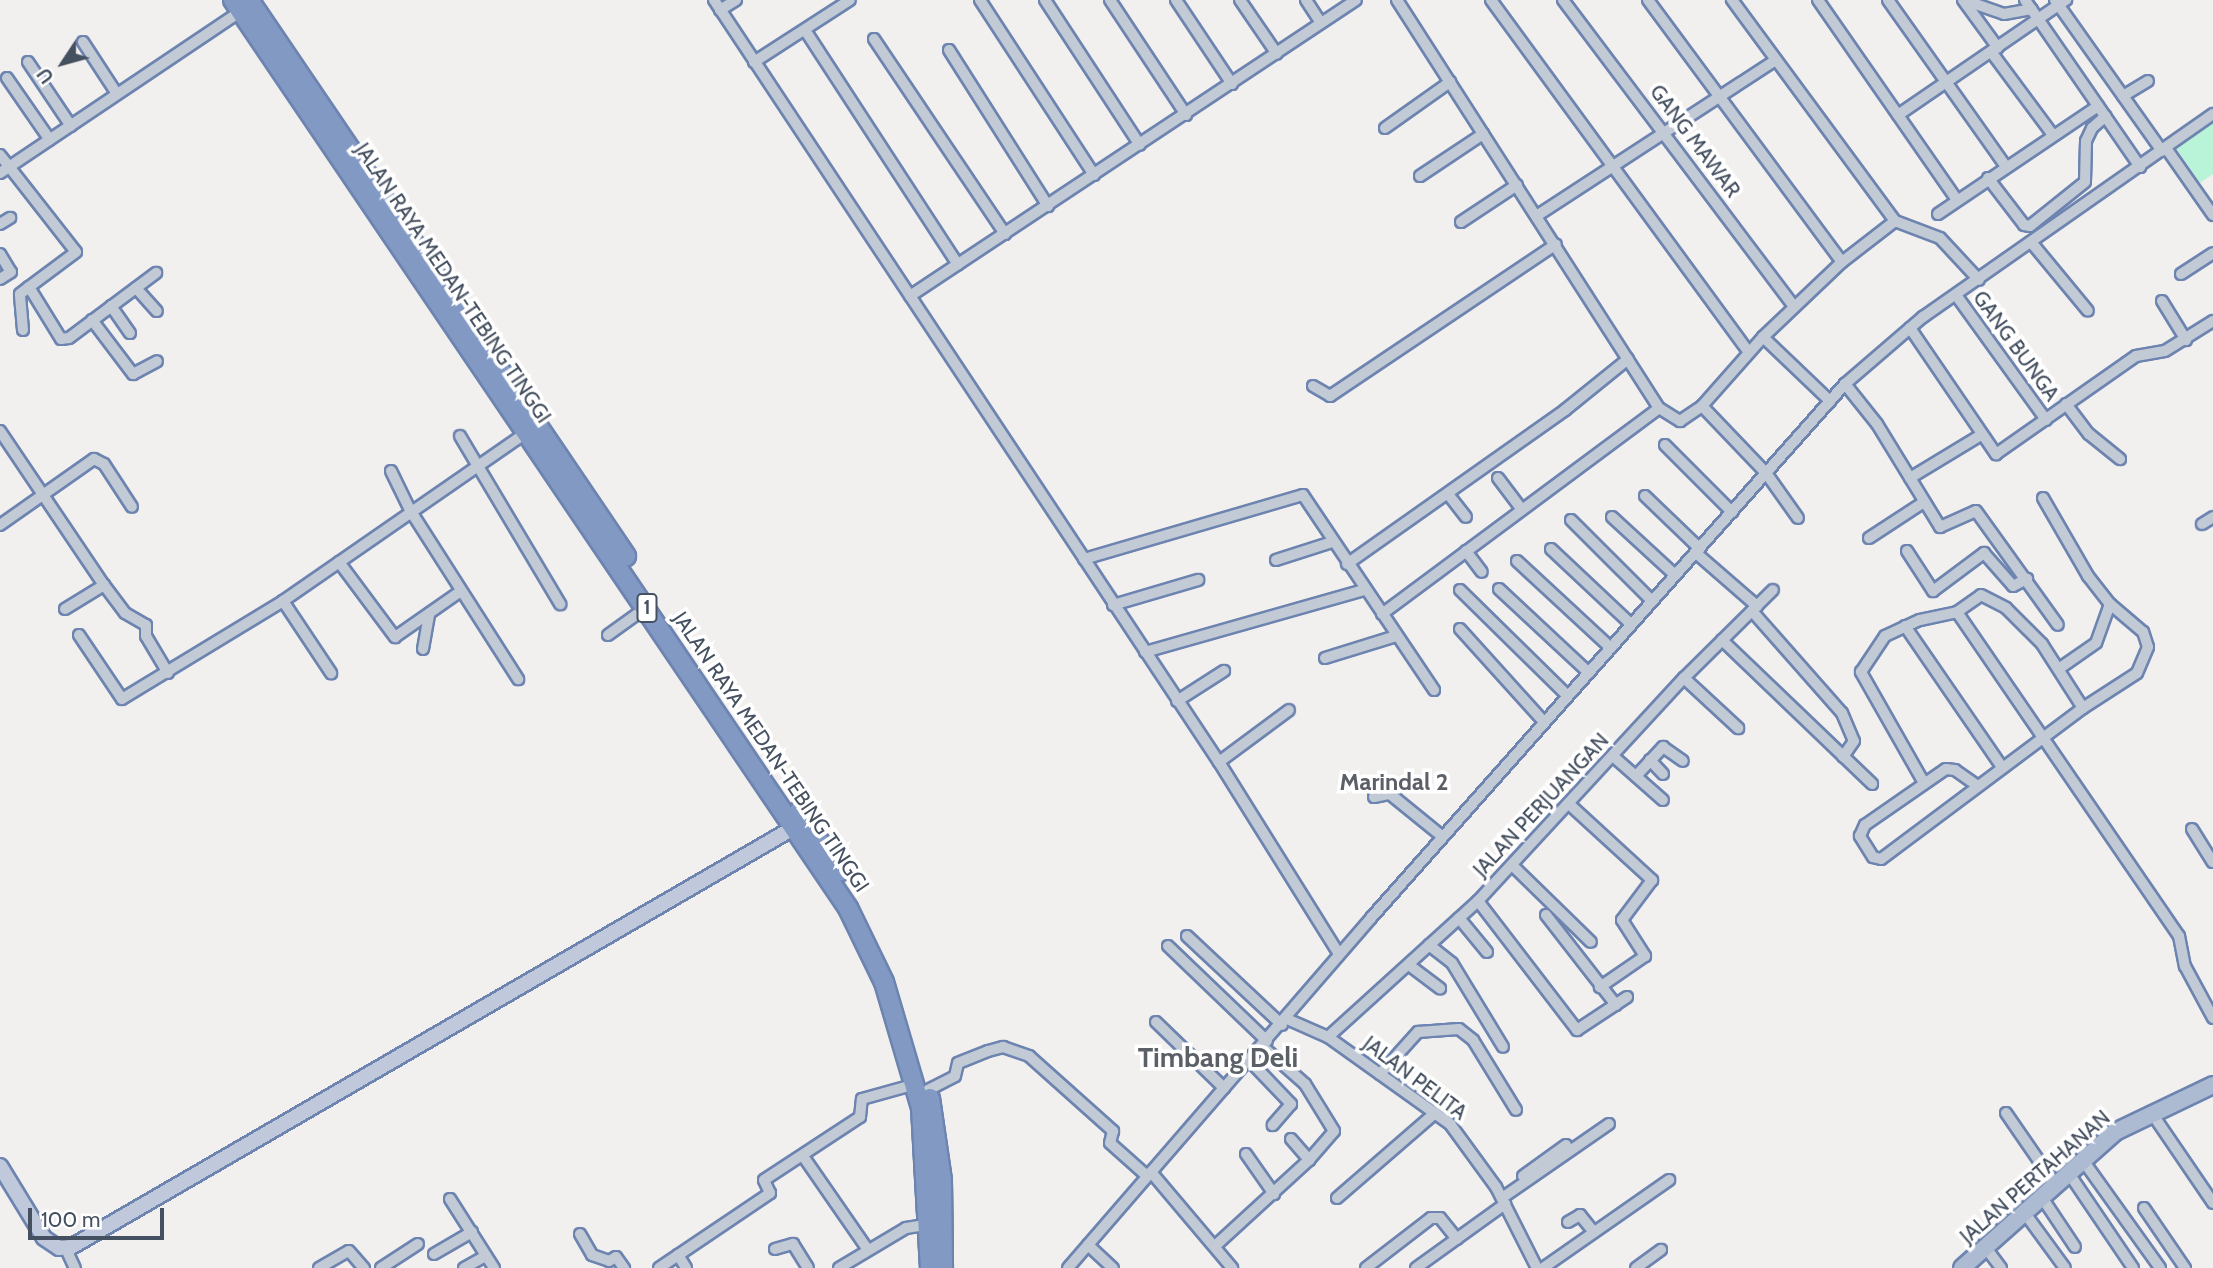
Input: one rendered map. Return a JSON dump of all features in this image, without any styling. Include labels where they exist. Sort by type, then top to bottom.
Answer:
[{"type":"highway","name":"JALAN RAYA MEDAN-TEBING TINGGI","points":[[247,3],[527,432],[795,827],[869,947],[922,1087],[930,1268]]},
{"type":"highway","name":"JALAN RAYA MEDAN-TEBING TINGGI","points":[[247,3],[841,872],[890,965],[922,1087],[942,1180],[943,1268]]},
{"type":"main road","name":"JALAN PERTAHANAN","points":[[1962,1268],[2115,1132],[2151,1112],[2213,1085]]},
{"type":"street","points":[[714,0],[1219,762],[1339,954]]},
{"type":"street","points":[[720,10],[736,0]]},
{"type":"street","points":[[754,62],[850,0]]},
{"type":"street","points":[[980,0],[1094,175]]},
{"type":"street","points":[[1045,0],[1140,145]]},
{"type":"street","points":[[1111,0],[1186,114]]},
{"type":"street","points":[[1176,0],[1232,84]]},
{"type":"street","points":[[1240,0],[1277,54]]},
{"type":"street","points":[[1306,0],[1321,23]]},
{"type":"street","points":[[910,296],[1356,0]]},
{"type":"street","points":[[1397,0],[1538,215],[1659,408],[1680,421],[1702,405],[1794,306],[1842,262],[1895,221]]},
{"type":"street","points":[[1491,0],[1749,352]]},
{"type":"street","name":"GANG MAWAR","points":[[1563,0],[1794,306]]},
{"type":"street","points":[[1648,0],[1842,262]]},
{"type":"street","points":[[1732,0],[1895,221],[1940,238],[1979,279]]},
{"type":"street","points":[[1818,0],[1956,200]]},
{"type":"street","points":[[1888,0],[2005,165]]},
{"type":"street","points":[[1963,0],[2004,14],[2028,4],[2140,167]]},
{"type":"street","points":[[1963,0],[2053,135]]},
{"type":"street","points":[[1898,115],[1948,83],[2060,2],[2123,96],[2212,211]]},
{"type":"street","points":[[0,173],[247,3]]},
{"type":"street","points":[[805,30],[958,265]]},
{"type":"street","points":[[874,39],[1005,234]]},
{"type":"street","points":[[83,42],[117,94]]},
{"type":"street","points":[[949,50],[1048,206]]},
{"type":"street","points":[[1538,215],[1666,135],[1776,60]]},
{"type":"street","points":[[28,62],[71,126]]},
{"type":"street","points":[[6,78],[50,140]]},
{"type":"street","points":[[2123,96],[2148,80]]},
{"type":"street","points":[[1385,128],[1450,82]]},
{"type":"street","points":[[1938,214],[2005,165],[2098,106]]},
{"type":"street","points":[[1068,1268],[1284,1022],[1339,954],[1845,384],[1910,328],[2213,114]]},
{"type":"street","points":[[1988,178],[2024,225],[2030,226],[2085,182],[2087,141],[2092,128],[2106,116]]},
{"type":"street","points":[[1420,176],[1483,134]]},
{"type":"street","points":[[0,155],[76,252],[20,294],[23,330]]},
{"type":"street","points":[[1461,222],[1517,185]]},
{"type":"street","points":[[0,224],[10,218]]},
{"type":"street","points":[[2031,242],[2088,310]]},
{"type":"street","points":[[1313,386],[1329,396],[1556,244]]},
{"type":"street","points":[[2181,274],[2213,253]]},
{"type":"street","points":[[0,254],[11,272],[0,279]]},
{"type":"street","points":[[29,286],[61,339],[156,273]]},
{"type":"street","points":[[136,288],[157,310]]},
{"type":"street","name":"GANG BUNGA","points":[[1956,295],[2046,419]]},
{"type":"street","points":[[2162,301],[2186,340]]},
{"type":"street","points":[[111,306],[130,332]]},
{"type":"street","points":[[92,320],[133,374],[158,361]]},
{"type":"street","points":[[1910,328],[1980,435],[1998,454],[2136,356],[2165,351],[2213,321]]},
{"type":"street","points":[[1763,337],[1830,401]]},
{"type":"street","points":[[1346,564],[1448,494],[1628,359]]},
{"type":"street","points":[[1845,384],[1867,409],[1940,527],[1976,511],[2058,625]]},
{"type":"street","points":[[2066,404],[2089,434],[2120,459]]},
{"type":"street","points":[[1702,405],[1766,473],[1798,518]]},
{"type":"street","points":[[1382,614],[1521,508],[1659,408]]},
{"type":"street","points":[[0,431],[125,613],[146,625],[146,636],[168,674]]},
{"type":"street","points":[[79,635],[121,699],[168,674],[283,601],[475,464],[527,432]]},
{"type":"street","points":[[1910,478],[1980,435]]},
{"type":"street","points":[[460,436],[561,604]]},
{"type":"street","points":[[1665,445],[1732,512]]},
{"type":"street","points":[[0,524],[96,459],[132,507]]},
{"type":"street","points":[[391,471],[410,510],[518,679]]},
{"type":"street","points":[[1498,478],[1521,508]]},
{"type":"street","points":[[1448,494],[1466,517]]},
{"type":"street","points":[[1084,559],[1300,495],[1312,503],[1346,564],[1434,690]]},
{"type":"street","points":[[1644,496],[1754,608],[1842,713],[1854,741],[1843,757]]},
{"type":"street","points":[[1978,786],[1951,768],[1924,783],[1860,830],[1877,860],[1978,786],[2044,735],[2137,673],[2148,647],[2143,632],[2110,604],[2088,576],[2043,498]]},
{"type":"street","points":[[1869,538],[1923,502]]},
{"type":"street","points":[[1612,517],[1675,575]]},
{"type":"street","points":[[2202,524],[2213,517]]},
{"type":"street","points":[[1571,520],[1652,601]]},
{"type":"street","points":[[1276,560],[1332,542]]},
{"type":"street","points":[[1550,548],[1631,624]]},
{"type":"street","points":[[1466,551],[1482,572]]},
{"type":"street","points":[[1907,551],[1933,591],[1984,553],[2013,586],[2027,579]]},
{"type":"street","points":[[1517,561],[1611,648]]},
{"type":"street","points":[[339,562],[393,637],[461,591]]},
{"type":"street","points":[[1113,605],[1198,580]]},
{"type":"street","points":[[65,609],[104,585]]},
{"type":"street","points":[[1499,589],[1589,673]]},
{"type":"street","points":[[1145,652],[1364,590]]},
{"type":"street","points":[[1460,590],[1568,696]]},
{"type":"street","name":"JALAN PERJUANGAN","points":[[1328,1037],[1478,901],[1614,757],[1684,678],[1773,590]]},
{"type":"street","points":[[1924,783],[1861,675],[1879,642],[1905,626],[1957,612],[1981,595],[1995,600],[2023,623],[2060,668],[2083,708]]},
{"type":"street","points":[[283,601],[331,673]]},
{"type":"street","points":[[2060,668],[2096,643],[2110,604]]},
{"type":"street","points":[[608,635],[647,607]]},
{"type":"street","points":[[1957,612],[2044,735],[2179,936],[2185,966],[2213,1018]]},
{"type":"street","points":[[423,649],[429,614]]},
{"type":"street","points":[[1905,626],[2002,767]]},
{"type":"street","points":[[1460,629],[1544,722]]},
{"type":"street","points":[[1325,657],[1396,636]]},
{"type":"street","points":[[1722,640],[1872,784]]},
{"type":"street","points":[[1177,701],[1224,671]]},
{"type":"street","points":[[1684,678],[1738,728]]},
{"type":"street","points":[[1219,762],[1289,710]]},
{"type":"street","points":[[1636,776],[1664,747],[1684,761]]},
{"type":"street","points":[[1614,757],[1663,800]]},
{"type":"street","points":[[1650,760],[1664,774]]},
{"type":"street","points":[[1374,797],[1390,794],[1443,837]]},
{"type":"street","points":[[1569,804],[1652,880],[1622,920],[1645,956],[1600,987]]},
{"type":"street","points":[[0,1166],[44,1238],[69,1262],[795,827]]},
{"type":"street","points":[[2192,829],[2213,862]]},
{"type":"street","points":[[1512,865],[1591,942]]},
{"type":"street","points":[[1478,901],[1577,1030],[1627,997]]},
{"type":"street","points":[[1546,915],[1616,1005]]},
{"type":"street","points":[[1459,918],[1487,952]]},
{"type":"street","points":[[1563,938],[1576,925]]},
{"type":"street","name":"JALAN PELITA","points":[[1187,936],[1284,1022],[1328,1037],[1436,1113],[1459,1135],[1502,1198],[1537,1268]]},
{"type":"street","points":[[1429,945],[1452,963],[1503,1047]]},
{"type":"street","points":[[1168,946],[1305,1084],[1334,1127],[1329,1140],[1215,1246]]},
{"type":"street","points":[[1409,964],[1440,988]]},
{"type":"street","points":[[1156,1022],[1224,1088]]},
{"type":"street","points":[[1380,1074],[1418,1032],[1459,1029],[1473,1040],[1516,1110]]},
{"type":"street","points":[[659,1268],[771,1193],[764,1180],[860,1117],[862,1099],[922,1087],[955,1076],[958,1063],[1003,1047],[1029,1056],[1112,1131],[1110,1143],[1149,1174],[1232,1268]]},
{"type":"street","points":[[1249,1060],[1291,1104],[1273,1125]]},
{"type":"street","points":[[2151,1112],[2213,1203]]},
{"type":"street","points":[[1337,1198],[1436,1113]]},
{"type":"street","points":[[2006,1113],[2055,1184]]},
{"type":"street","points":[[1502,1198],[1609,1124]]},
{"type":"street","points":[[1291,1139],[1309,1160]]},
{"type":"street","points":[[1416,1268],[1457,1239],[1566,1145]]},
{"type":"street","points":[[1245,1154],[1274,1194]]},
{"type":"street","points":[[803,1156],[834,1194],[869,1250]]},
{"type":"street","points":[[2082,1159],[2160,1268]]},
{"type":"street","points":[[2068,1172],[2133,1268]]},
{"type":"street","points":[[1543,1268],[1670,1180]]},
{"type":"street","points":[[2040,1196],[2075,1247]]},
{"type":"street","points":[[450,1199],[494,1268]]},
{"type":"street","points":[[2144,1208],[2185,1268]]},
{"type":"street","points":[[2024,1212],[2065,1268]]},
{"type":"street","points":[[1568,1222],[1580,1215],[1594,1232]]},
{"type":"street","points":[[1366,1268],[1436,1216],[1457,1239]]},
{"type":"street","points":[[839,1268],[906,1228],[930,1224]]},
{"type":"street","points":[[434,1254],[472,1233]]},
{"type":"street","points":[[580,1234],[592,1255],[609,1261],[616,1257],[624,1268]]},
{"type":"street","points":[[380,1268],[418,1244]]},
{"type":"street","points":[[775,1249],[793,1244],[808,1268]]},
{"type":"street","points":[[1088,1245],[1113,1268]]},
{"type":"street","points":[[1986,1248],[2001,1268]]},
{"type":"street","points":[[1636,1268],[1661,1250]]},
{"type":"street","points":[[319,1268],[349,1251],[364,1268]]},
{"type":"street","points":[[678,1255],[685,1268]]},
{"type":"street","points":[[464,1268],[486,1256]]},
{"type":"green space","points":[[2213,116],[2213,174],[2200,183],[2173,144]]},
{"type":"district","name":"Marindal 2","points":[[1394,782]]},
{"type":"district","name":"Timbang Deli","points":[[1218,1057]]}]
